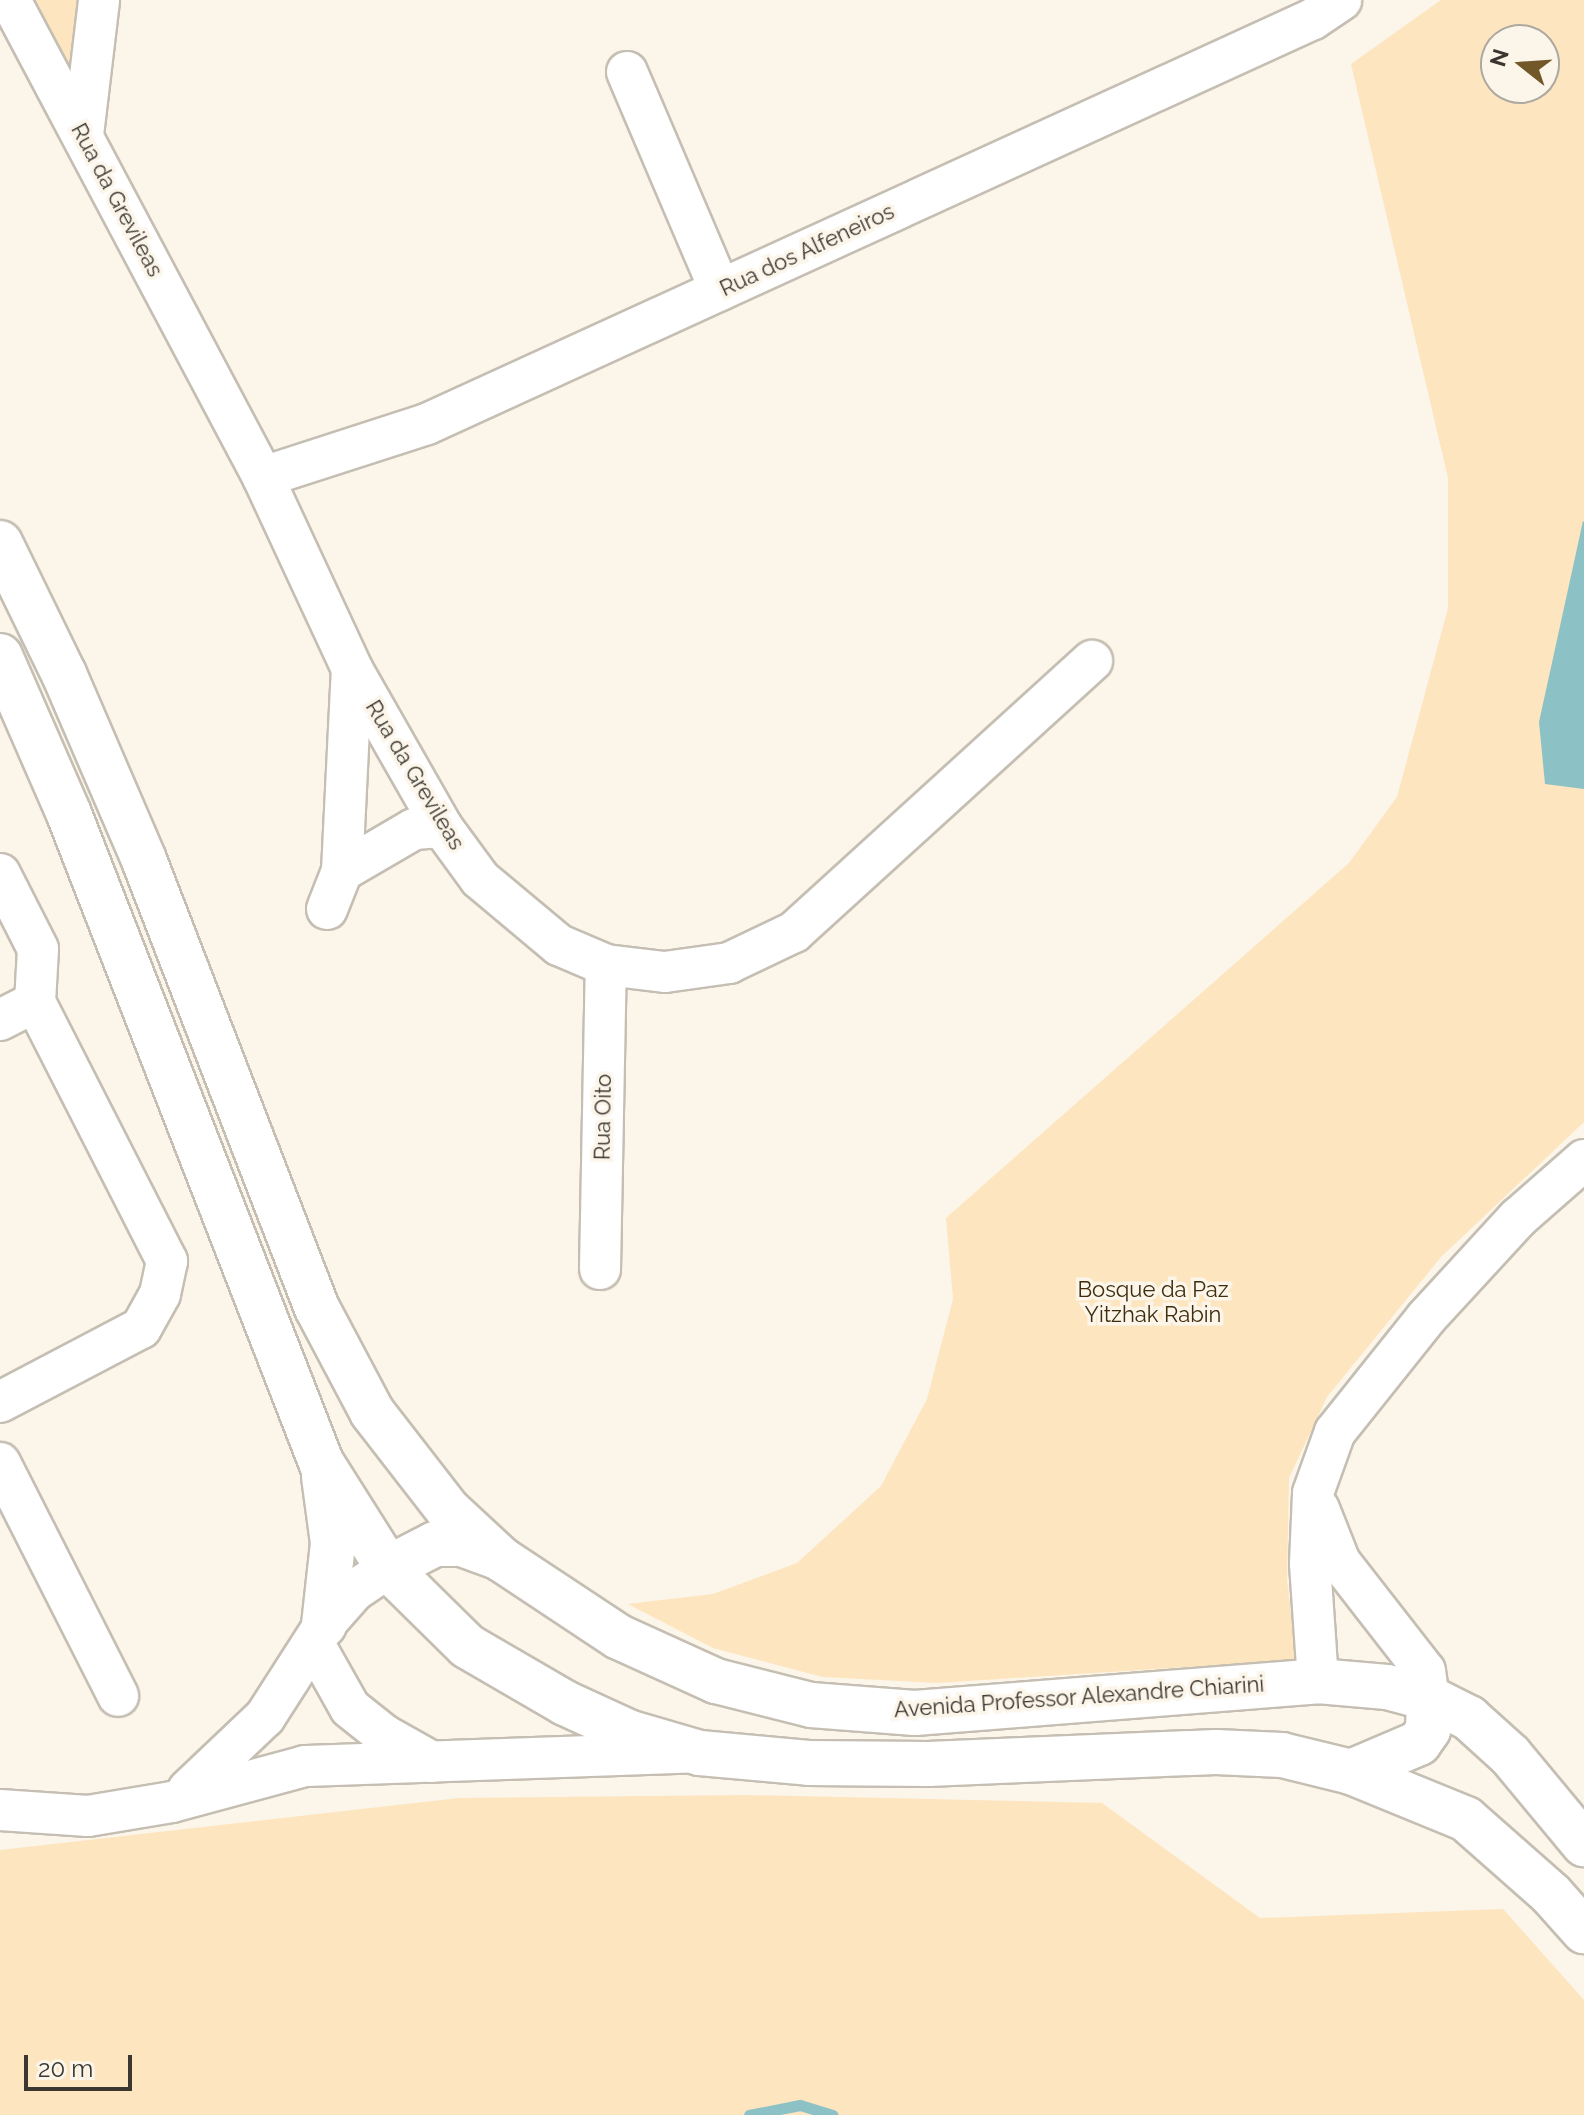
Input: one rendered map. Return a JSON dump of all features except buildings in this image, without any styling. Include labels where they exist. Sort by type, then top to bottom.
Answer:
[{"type":"main road","points":[[0,543],[64,674],[144,860],[317,1308],[372,1412],[448,1510],[501,1559]]},
{"type":"main road","points":[[0,656],[134,976],[253,1298],[321,1462],[388,1568],[467,1646],[565,1703],[628,1732],[700,1753],[809,1763],[928,1764],[1216,1752],[1282,1755],[1351,1772],[1466,1819],[1551,1894],[1584,1931]]},
{"type":"main road","points":[[319,1635],[333,1543],[321,1462]]},
{"type":"main road","points":[[388,1568],[435,1544],[462,1544],[501,1559]]},
{"type":"main road","name":"Avenida Professor Alexandre Chiarini","points":[[501,1559],[619,1637],[716,1681],[811,1705],[915,1713],[1318,1681],[1387,1687],[1429,1698],[1469,1718],[1510,1755],[1584,1844]]},
{"type":"main road","points":[[1351,1772],[1419,1743],[1428,1730],[1429,1698]]},
{"type":"street","name":"Rua da Grevileas","points":[[10,0],[263,477],[352,669],[442,827],[480,879],[518,916],[559,945],[606,965],[665,972],[729,963],[794,932],[1092,661]]},
{"type":"street","points":[[83,135],[99,0]]},
{"type":"street","name":"Rua dos Alfeneiros","points":[[263,477],[427,424],[1313,19],[1341,0]]},
{"type":"street","points":[[627,72],[720,290]]},
{"type":"street","points":[[327,909],[342,871],[352,669]]},
{"type":"street","points":[[342,871],[414,829],[442,827]]},
{"type":"street","points":[[0,874],[38,949],[35,1002],[167,1261],[160,1294],[141,1328],[0,1402]]},
{"type":"street","name":"Rua Oito","points":[[600,1269],[606,965]]},
{"type":"street","points":[[0,1020],[35,1002]]},
{"type":"street","points":[[1318,1681],[1310,1563],[1313,1493],[1335,1432],[1426,1318],[1518,1218],[1584,1160]]},
{"type":"street","points":[[0,1463],[118,1696]]},
{"type":"street","points":[[1313,1493],[1340,1562],[1425,1671],[1429,1698]]},
{"type":"street","points":[[172,1802],[208,1775],[265,1717],[319,1635],[354,1591],[388,1568]]},
{"type":"street","points":[[319,1635],[350,1708],[384,1735],[433,1762]]},
{"type":"street","points":[[0,1810],[88,1816],[172,1802],[305,1766],[700,1753]]},
{"type":"green space","points":[[25,0],[86,0],[75,95]]},
{"type":"green space","name":"Bosque da Paz Yitzhak Rabin","points":[[1441,0],[1584,0],[1584,1122],[1441,1257],[1327,1397],[1289,1478],[1287,1580],[1297,1660],[937,1683],[823,1677],[713,1648],[628,1604],[713,1594],[797,1563],[881,1486],[927,1399],[953,1299],[946,1218],[1349,863],[1397,797],[1448,608],[1448,478],[1351,64]]},
{"type":"green space","points":[[747,1795],[1102,1803],[1260,1918],[1503,1909],[1584,2000],[1584,2115],[0,2115],[0,1850],[459,1798]]},
{"type":"water","points":[[1583,521],[1584,789],[1545,784],[1539,722]]},
{"type":"waterway","points":[[749,2115],[800,2105],[833,2115]]}]
